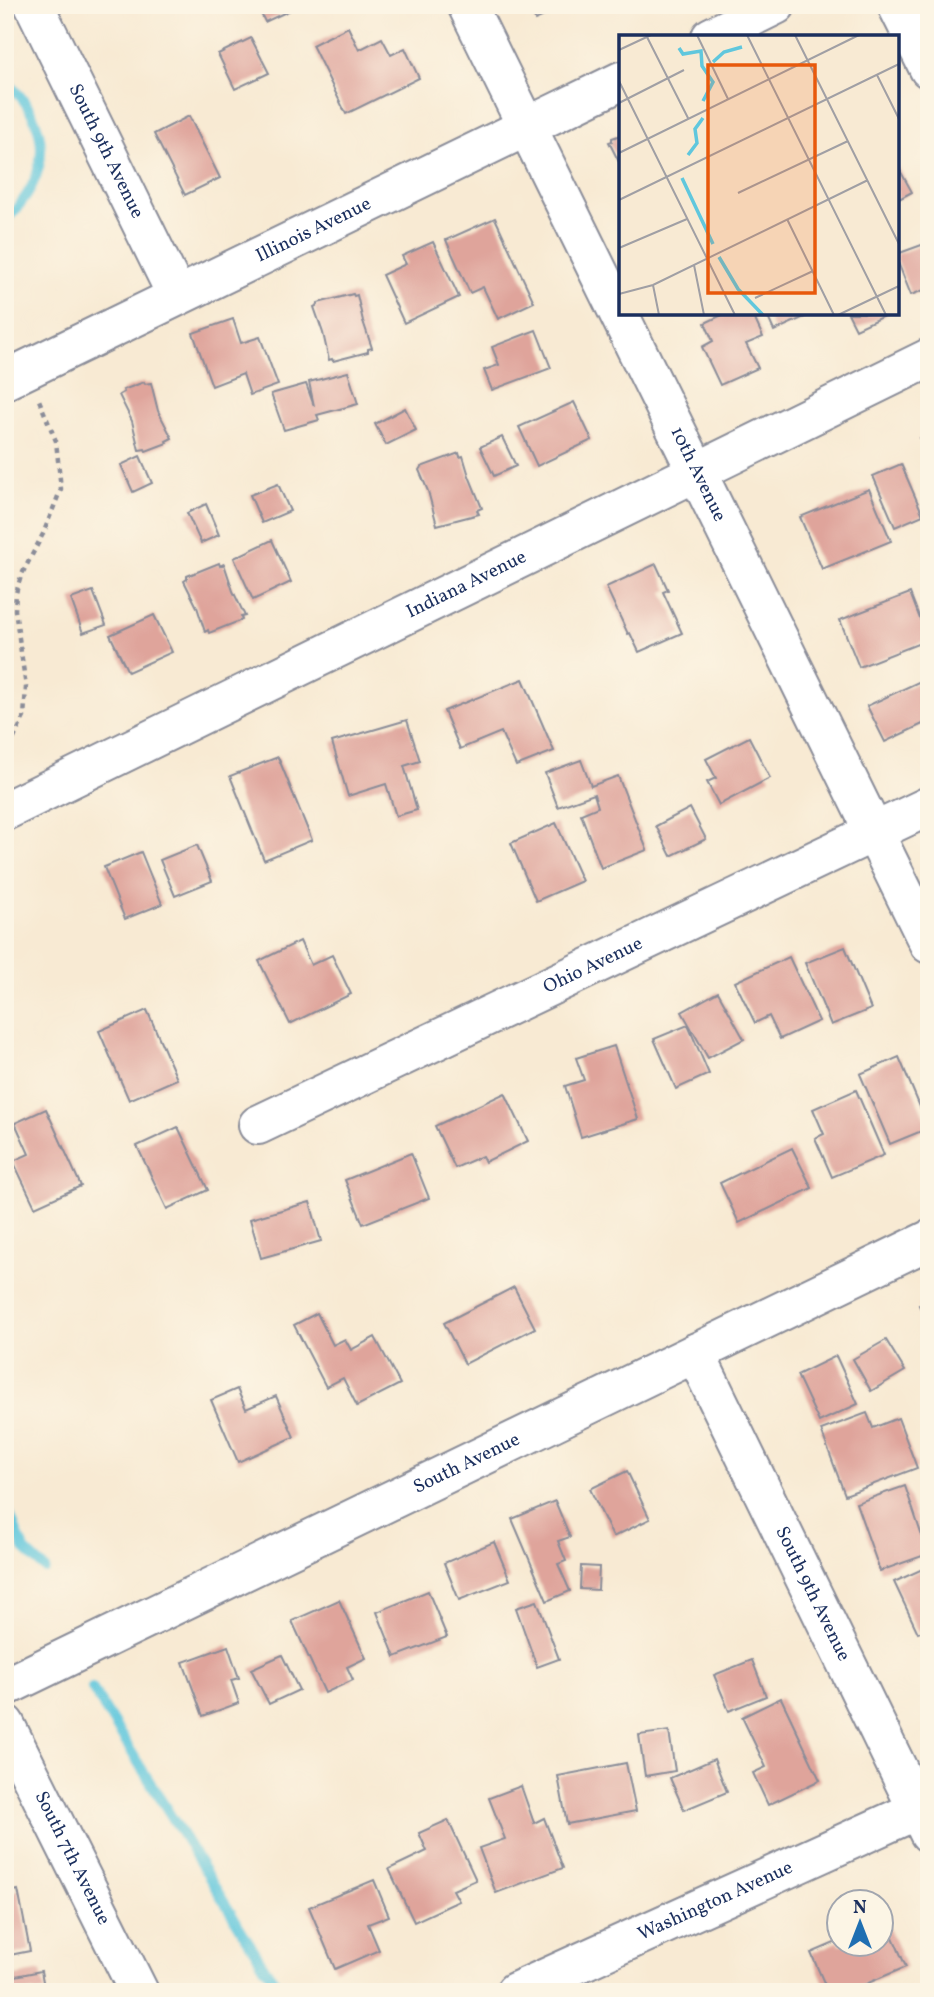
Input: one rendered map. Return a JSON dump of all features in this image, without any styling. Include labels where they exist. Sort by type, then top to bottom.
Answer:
[{"type":"street","name":"South 9th Avenue","points":[[34,5],[177,296]]},
{"type":"street","name":"10th Avenue","points":[[467,5],[929,944]]},
{"type":"street","points":[[715,35],[776,5]]},
{"type":"street","points":[[897,5],[929,69]]},
{"type":"street","name":"Illinois Avenue","points":[[22,388],[177,296],[619,82]]},
{"type":"street","name":"Indiana Avenue","points":[[5,811],[929,358]]},
{"type":"street","name":"Ohio Avenue","points":[[258,1125],[929,806]]},
{"type":"street","name":"South Avenue","points":[[5,1687],[929,1240]]},
{"type":"street","name":"South 9th Avenue","points":[[695,1353],[923,1822]]},
{"type":"street","name":"South 7th Avenue","points":[[5,1724],[139,1992]]},
{"type":"street","name":"Washington Avenue","points":[[515,1992],[923,1822]]},
{"type":"path","points":[[5,757],[24,717],[25,707],[26,687],[15,610],[16,593],[21,576],[43,534],[61,489],[56,441],[22,388]]},
{"type":"building","points":[[257,5],[301,5],[265,22]]},
{"type":"building","points":[[529,5],[570,5],[535,20]]},
{"type":"building","points":[[348,27],[359,50],[382,38],[391,55],[405,48],[419,78],[346,114],[312,45]]},
{"type":"building","points":[[251,38],[269,73],[235,89],[218,54]]},
{"type":"building","points":[[189,116],[220,178],[185,195],[154,134]]},
{"type":"building","points":[[619,136],[619,162],[609,142]]},
{"type":"building","points":[[899,169],[912,192],[899,199]]},
{"type":"building","points":[[495,218],[534,302],[498,319],[483,287],[470,293],[446,240]]},
{"type":"building","points":[[433,242],[459,297],[404,323],[382,275],[406,264],[402,256]]},
{"type":"building","points":[[927,243],[929,288],[911,295],[899,265],[899,253]]},
{"type":"building","points":[[357,295],[372,348],[368,349],[368,352],[329,360],[314,307],[318,303]]},
{"type":"building","points":[[722,315],[753,315],[763,337],[746,344],[758,368],[720,385],[702,347],[713,341],[705,323]]},
{"type":"building","points":[[767,315],[809,315],[774,331]]},
{"type":"building","points":[[849,315],[886,315],[856,329]]},
{"type":"building","points":[[233,319],[241,343],[260,337],[278,385],[250,395],[243,374],[212,386],[193,333]]},
{"type":"building","points":[[536,330],[551,368],[492,390],[484,370],[499,365],[492,347]]},
{"type":"building","points":[[348,372],[358,404],[317,415],[319,420],[284,430],[271,394],[306,384],[314,406],[309,382]]},
{"type":"building","points":[[144,382],[151,383],[158,411],[172,438],[166,441],[167,443],[146,451],[139,450],[132,421],[119,395],[123,390]]},
{"type":"building","points":[[574,402],[592,440],[537,466],[519,427]]},
{"type":"building","points":[[405,408],[416,430],[386,445],[375,424]]},
{"type":"building","points":[[929,435],[929,461],[920,438]]},
{"type":"building","points":[[502,437],[516,466],[494,476],[480,447]]},
{"type":"building","points":[[459,453],[460,457],[463,456],[482,508],[477,510],[479,514],[437,525],[419,470]]},
{"type":"building","points":[[140,456],[152,483],[133,492],[121,465]]},
{"type":"building","points":[[901,464],[923,515],[895,527],[873,476]]},
{"type":"building","points":[[278,484],[290,511],[262,523],[250,495]]},
{"type":"building","points":[[869,489],[891,541],[822,569],[800,517]]},
{"type":"building","points":[[206,504],[219,535],[201,543],[187,513]]},
{"type":"building","points":[[272,540],[291,582],[253,600],[234,558]]},
{"type":"building","points":[[219,563],[220,566],[224,564],[245,616],[241,617],[242,620],[209,633],[208,630],[205,632],[197,607],[184,581],[187,576]]},
{"type":"building","points":[[656,564],[668,590],[663,592],[682,633],[639,652],[606,587]]},
{"type":"building","points":[[93,591],[106,625],[83,633],[71,599]]},
{"type":"building","points":[[910,593],[928,640],[859,667],[840,620]]},
{"type":"building","points":[[154,615],[172,652],[128,672],[110,635]]},
{"type":"building","points":[[929,677],[929,721],[885,742],[867,706]]},
{"type":"building","points":[[523,679],[554,751],[516,766],[501,732],[460,749],[444,711]]},
{"type":"building","points":[[407,720],[420,761],[404,766],[417,810],[396,816],[386,784],[348,796],[332,742]]},
{"type":"building","points":[[749,737],[770,778],[719,805],[707,782],[716,778],[706,759]]},
{"type":"building","points":[[278,757],[312,840],[264,860],[230,776]]},
{"type":"building","points":[[581,760],[591,786],[618,776],[647,850],[601,868],[581,814],[598,807],[594,794],[558,807],[545,773]]},
{"type":"building","points":[[690,808],[706,839],[671,856],[656,826]]},
{"type":"building","points":[[556,823],[582,881],[536,901],[511,843]]},
{"type":"building","points":[[197,845],[212,881],[175,896],[160,860]]},
{"type":"building","points":[[141,852],[162,904],[125,919],[104,867]]},
{"type":"building","points":[[300,941],[311,965],[332,955],[351,994],[290,1024],[259,961]]},
{"type":"building","points":[[845,947],[871,1009],[831,1025],[805,963]]},
{"type":"building","points":[[789,957],[819,1021],[780,1039],[769,1016],[755,1023],[735,982]]},
{"type":"building","points":[[718,992],[744,1039],[708,1058],[682,1012]]},
{"type":"building","points":[[147,1010],[177,1079],[129,1100],[99,1031]]},
{"type":"building","points":[[688,1025],[709,1074],[676,1089],[654,1039]]},
{"type":"building","points":[[614,1046],[638,1119],[581,1137],[565,1086],[584,1080],[576,1058]]},
{"type":"building","points":[[899,1057],[929,1128],[890,1144],[860,1074]]},
{"type":"building","points":[[856,1090],[884,1155],[832,1177],[815,1138],[824,1134],[813,1109]]},
{"type":"building","points":[[505,1093],[528,1141],[485,1162],[482,1156],[455,1168],[435,1126]]},
{"type":"building","points":[[46,1109],[81,1186],[35,1207],[13,1161],[29,1154],[15,1123]]},
{"type":"building","points":[[178,1127],[208,1190],[167,1209],[137,1146]]},
{"type":"building","points":[[792,1148],[812,1188],[739,1223],[720,1183]]},
{"type":"building","points":[[411,1153],[429,1198],[363,1224],[345,1180]]},
{"type":"building","points":[[310,1202],[321,1241],[261,1258],[250,1219]]},
{"type":"building","points":[[514,1287],[535,1328],[465,1364],[444,1323]]},
{"type":"building","points":[[929,1301],[929,1327],[919,1305]]},
{"type":"building","points":[[317,1313],[333,1345],[345,1339],[351,1350],[375,1337],[400,1384],[357,1406],[343,1378],[326,1387],[294,1325]]},
{"type":"building","points":[[886,1340],[905,1371],[871,1391],[853,1359]]},
{"type":"building","points":[[836,1356],[858,1404],[819,1422],[797,1375]]},
{"type":"building","points":[[237,1389],[246,1409],[276,1396],[294,1437],[238,1462],[211,1400]]},
{"type":"building","points":[[867,1413],[873,1428],[898,1418],[917,1468],[845,1495],[821,1430]]},
{"type":"building","points":[[627,1471],[650,1519],[613,1537],[590,1489]]},
{"type":"building","points":[[905,1486],[928,1554],[880,1571],[856,1503]]},
{"type":"building","points":[[555,1501],[570,1537],[558,1541],[566,1561],[558,1564],[570,1591],[547,1601],[512,1519]]},
{"type":"building","points":[[494,1542],[510,1580],[459,1600],[444,1563]]},
{"type":"building","points":[[581,1566],[599,1567],[598,1590],[580,1589]]},
{"type":"building","points":[[929,1566],[929,1628],[918,1633],[894,1582]]},
{"type":"building","points":[[428,1591],[447,1637],[395,1657],[377,1612]]},
{"type":"building","points":[[339,1600],[366,1658],[347,1667],[353,1680],[325,1693],[292,1621]]},
{"type":"building","points":[[537,1601],[559,1659],[537,1667],[516,1608]]},
{"type":"building","points":[[228,1646],[239,1678],[231,1680],[239,1703],[203,1716],[183,1662]]},
{"type":"building","points":[[282,1655],[299,1690],[269,1704],[251,1669]]},
{"type":"building","points":[[752,1660],[766,1696],[729,1711],[714,1675]]},
{"type":"building","points":[[781,1698],[820,1780],[768,1805],[753,1773],[766,1767],[742,1717]]},
{"type":"building","points":[[669,1731],[675,1771],[645,1776],[639,1735]]},
{"type":"building","points":[[714,1759],[727,1792],[684,1810],[670,1778]]},
{"type":"building","points":[[626,1763],[636,1811],[567,1824],[558,1776]]},
{"type":"building","points":[[521,1786],[534,1823],[544,1818],[563,1868],[496,1893],[479,1848],[505,1839],[489,1798]]},
{"type":"building","points":[[448,1820],[476,1880],[453,1890],[459,1901],[414,1922],[389,1869],[427,1851],[419,1833]]},
{"type":"building","points":[[374,1880],[389,1916],[368,1924],[379,1950],[335,1969],[309,1907]]},
{"type":"building","points":[[18,1890],[30,1951],[5,1956],[5,1893]]},
{"type":"building","points":[[895,1942],[906,1967],[847,1992],[828,1992],[811,1953],[825,1947],[825,1958],[895,1958]]},
{"type":"building","points":[[41,1971],[45,1992],[5,1992],[5,1978]]},
{"type":"waterway","points":[[5,80],[21,97],[32,115],[39,132],[41,150],[39,168],[32,186],[21,204],[5,221]]},
{"type":"waterway","points":[[5,1503],[24,1549],[45,1569]]},
{"type":"waterway","points":[[92,1688],[265,1968],[283,1992]]}]
